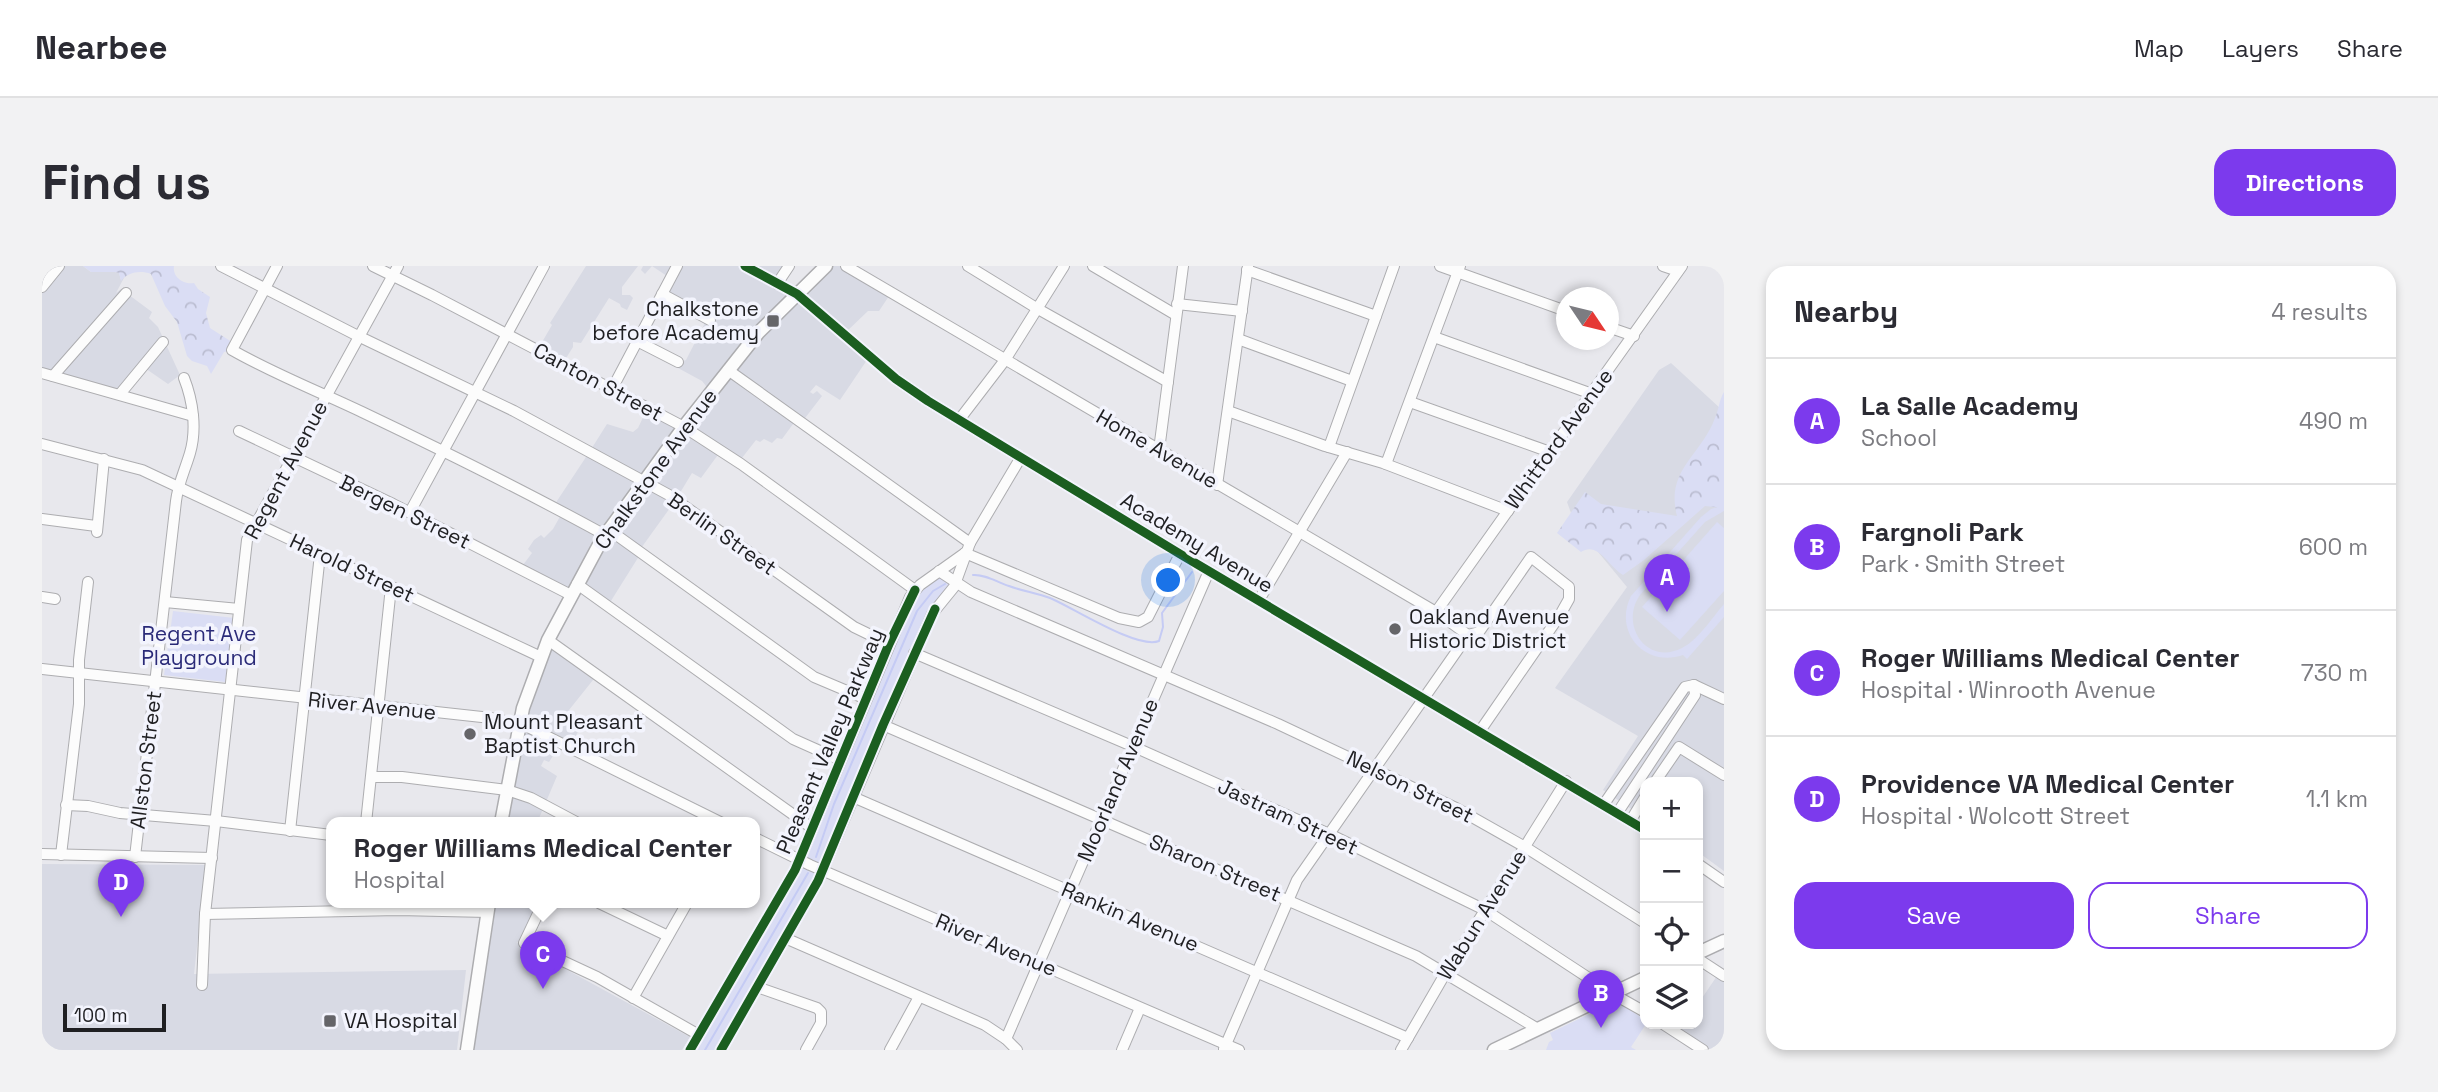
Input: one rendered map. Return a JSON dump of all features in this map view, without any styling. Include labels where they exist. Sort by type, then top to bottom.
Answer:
[{"type":"main road","name":"Chalkstone Avenue","points":[[502,817],[518,724],[541,657],[606,532],[758,333],[826,266]]},
{"type":"main road","points":[[467,1050],[488,908]]},
{"type":"main road","points":[[1703,951],[1724,941]]},
{"type":"main road","points":[[1494,1050],[1640,980]]},
{"type":"street","points":[[42,287],[59,266]]},
{"type":"street","name":"Berlin Street","points":[[221,266],[358,336],[476,391],[645,481],[669,495],[854,627],[889,644]]},
{"type":"street","points":[[278,266],[232,350],[265,369],[444,451],[606,532],[814,677],[866,699]]},
{"type":"street","name":"Canton Street","points":[[373,266],[396,271],[507,334],[684,427],[741,464],[915,590]]},
{"type":"street","points":[[410,512],[544,266]]},
{"type":"street","points":[[612,389],[677,266]]},
{"type":"street","name":"Academy Avenue","points":[[745,266],[797,294],[896,379],[959,420],[1640,826]]},
{"type":"street","points":[[777,284],[789,266]]},
{"type":"street","name":"Home Avenue","points":[[846,266],[1436,612],[1468,635]]},
{"type":"street","points":[[968,266],[1168,382]]},
{"type":"street","points":[[959,420],[1005,360],[1064,266]]},
{"type":"street","points":[[1093,266],[1177,309],[1242,311]]},
{"type":"street","points":[[1159,450],[1183,266]]},
{"type":"street","points":[[1329,447],[1394,266]]},
{"type":"street","points":[[1440,266],[1459,269],[1556,307]]},
{"type":"street","points":[[1663,266],[1680,269]]},
{"type":"street","points":[[1217,485],[1247,268],[1376,316]]},
{"type":"street","points":[[1386,464],[1459,269]]},
{"type":"street","name":"Whitford Avenue","points":[[1436,612],[1680,269]]},
{"type":"street","name":"Regent Avenue","points":[[202,985],[205,914],[247,540],[396,271]]},
{"type":"street","points":[[126,293],[47,375],[193,416]]},
{"type":"street","points":[[662,294],[710,320]]},
{"type":"street","points":[[1619,331],[1634,336]]},
{"type":"street","points":[[1434,337],[1592,394]]},
{"type":"street","points":[[1238,340],[1352,381]]},
{"type":"street","points":[[637,341],[678,362]]},
{"type":"street","points":[[120,394],[163,342]]},
{"type":"street","points":[[728,370],[968,548],[1119,618],[1139,622],[1148,617],[1180,554]]},
{"type":"street","name":"Allston Street","points":[[135,856],[178,486],[191,451],[191,395],[184,378]]},
{"type":"street","points":[[1410,402],[1550,452]]},
{"type":"street","points":[[1228,411],[1386,464],[1508,511]]},
{"type":"street","name":"Bergen Street","points":[[239,430],[574,589]]},
{"type":"street","name":"Harold Street","points":[[42,444],[142,470],[541,657]]},
{"type":"street","points":[[1259,600],[1347,452]]},
{"type":"street","points":[[968,548],[1021,457]]},
{"type":"street","points":[[42,519],[97,529],[104,459]]},
{"type":"street","name":"Pleasant Valley Parkway","points":[[690,1050],[799,860],[889,644],[915,590],[968,548]]},
{"type":"street","name":"Pleasant Valley Parkway","points":[[721,1050],[823,870],[914,653],[936,609],[957,583],[968,548]]},
{"type":"street","points":[[290,831],[320,554]]},
{"type":"street","points":[[1225,1047],[1297,880],[1423,697],[1468,635],[1479,632],[1531,557],[1569,587],[1569,599],[1480,731]]},
{"type":"street","points":[[939,571],[977,595],[1163,676],[1209,571]]},
{"type":"street","points":[[61,855],[79,705],[81,634],[88,582]]},
{"type":"street","points":[[367,817],[391,587]]},
{"type":"street","points":[[574,589],[793,739],[841,760]]},
{"type":"street","points":[[936,609],[957,597],[977,595]]},
{"type":"street","points":[[42,597],[55,599]]},
{"type":"street","points":[[165,601],[239,609]]},
{"type":"street","points":[[548,640],[812,828]]},
{"type":"street","name":"Jastram Street","points":[[914,653],[1328,833],[1485,910],[1640,1009]]},
{"type":"street","name":"River Avenue","points":[[42,669],[491,719],[524,725],[710,817]]},
{"type":"street","name":"Moorland Avenue","points":[[1006,1039],[1163,676]]},
{"type":"street","name":"Nelson Street","points":[[1163,676],[1278,724],[1456,808],[1525,847],[1640,920]]},
{"type":"street","points":[[1604,804],[1685,687],[1694,685],[1724,699]]},
{"type":"street","points":[[1618,812],[1695,695],[1694,685]]},
{"type":"street","name":"Sharon Street","points":[[883,725],[1416,956],[1538,1029]]},
{"type":"street","points":[[1658,777],[1679,747],[1724,775]]},
{"type":"street","points":[[373,776],[507,790],[531,798],[567,817]]},
{"type":"street","name":"Wabun Avenue","points":[[1401,1050],[1566,781]]},
{"type":"street","name":"Rankin Avenue","points":[[853,797],[1408,1038]]},
{"type":"street","points":[[66,805],[326,835]]},
{"type":"street","points":[[1631,820],[1640,805]]},
{"type":"street","name":"River Avenue","points":[[760,840],[1225,1047],[1239,1050]]},
{"type":"street","points":[[42,854],[212,858]]},
{"type":"street","points":[[1703,867],[1724,882]]},
{"type":"street","points":[[205,914],[337,908]]},
{"type":"street","points":[[541,908],[524,943],[597,977],[699,1035]]},
{"type":"street","points":[[609,908],[668,936]]},
{"type":"street","points":[[633,998],[684,908]]},
{"type":"street","points":[[785,938],[985,1025],[1017,1050]]},
{"type":"street","points":[[1703,962],[1724,976]]},
{"type":"street","points":[[757,987],[817,1008],[821,1012],[821,1023],[806,1050]]},
{"type":"street","points":[[890,1050],[919,997]]},
{"type":"street","points":[[1122,1050],[1140,1008]]},
{"type":"street","points":[[1671,1029],[1703,1050]]},
{"type":"shaded area","points":[[42,266],[83,266],[91,272],[119,273],[121,280],[126,274],[116,293],[121,289],[152,312],[149,318],[158,327],[180,375],[168,384],[139,364],[116,393],[42,374]]},
{"type":"shaded area","points":[[586,266],[638,266],[622,287],[622,295],[630,295],[633,298],[627,310],[609,298],[581,343],[573,342],[573,347],[563,363],[538,349],[552,325],[550,323]]},
{"type":"shaded area","points":[[643,266],[652,266],[645,274],[641,270]]},
{"type":"shaded area","points":[[652,266],[789,266],[780,280],[796,294],[825,266],[844,266],[891,293],[879,311],[868,311],[844,334],[869,357],[840,400],[816,385],[810,392],[813,394],[817,391],[822,396],[802,422],[796,420],[782,439],[777,438],[772,443],[764,439],[760,442],[756,440],[738,463],[720,452],[701,478],[692,473],[639,551],[641,553],[609,604],[577,585],[569,594],[520,569],[532,553],[528,549],[534,540],[541,535],[544,538],[553,529],[562,513],[553,507],[586,457],[592,453],[590,451],[607,424],[633,432],[638,428],[647,409],[683,427],[710,391],[702,381],[678,368],[678,363],[686,360],[707,319],[663,295],[670,278]]},
{"type":"shaded area","points":[[1671,363],[1721,409],[1724,450],[1724,871],[1703,856],[1703,777],[1640,777],[1640,815],[1603,790],[1638,736],[1555,688],[1627,587],[1575,524],[1567,502],[1659,370]]},
{"type":"shaded area","points":[[547,641],[597,675],[569,710],[583,721],[570,748],[560,745],[549,762],[544,760],[541,766],[557,776],[540,817],[501,817]]},
{"type":"shaded area","points":[[42,864],[206,865],[194,974],[466,970],[457,1050],[42,1050]]},
{"type":"shaded area","points":[[487,908],[535,908],[524,940],[526,944],[516,942],[690,1037],[682,1050],[474,1050],[491,934]]},
{"type":"shaded area","points":[[1717,976],[1724,980],[1724,1050],[1709,1050],[1679,1030],[1703,1029],[1703,997]]},
{"type":"green space","points":[[83,266],[174,266],[175,274],[180,279],[186,283],[194,283],[210,297],[206,313],[210,328],[235,344],[233,350],[224,352],[211,374],[207,366],[192,361],[187,356],[177,322],[165,306],[151,274],[134,273],[121,281],[119,273],[91,272]]},
{"type":"green space","points":[[1724,392],[1724,508],[1705,506],[1623,575],[1598,552],[1581,552],[1557,533],[1585,492],[1601,504],[1677,516],[1675,500],[1680,475],[1709,431]]},
{"type":"green space","points":[[1724,505],[1724,511],[1705,522],[1640,595],[1634,607],[1633,618],[1640,640],[1658,652],[1669,652],[1694,640],[1724,604],[1724,617],[1687,659],[1683,655],[1669,658],[1645,652],[1636,644],[1626,622],[1631,596],[1701,517],[1711,509]]},
{"type":"green space","points":[[1717,522],[1724,528],[1724,591],[1680,640],[1642,607]]},
{"type":"green space","points":[[939,571],[957,583],[935,604],[823,870],[716,1050],[688,1050],[799,860],[915,590]]},
{"type":"green space","name":"Regent Ave Playground","points":[[173,611],[234,618],[225,682],[164,675]]},
{"type":"green space","points":[[1616,1001],[1640,1017],[1640,1029],[1643,1029],[1631,1047],[1636,1050],[1546,1050],[1549,1042],[1553,1040],[1550,1033]]},
{"type":"waterway","points":[[973,575],[1050,598],[1121,634],[1149,642],[1159,641],[1163,627],[1162,613],[1192,572]]},
{"type":"waterway","points":[[816,857],[834,804],[917,611],[933,591],[945,584]]},
{"type":"waterway","points":[[705,1050],[808,873]]},
{"type":"cycle path","points":[[745,266],[797,294],[896,379],[928,401],[1640,827]]},
{"type":"cycle path","points":[[690,1050],[795,870],[889,644],[915,590]]},
{"type":"cycle path","points":[[721,1050],[818,881],[935,609]]},
{"type":"place","name":"Chalkstone before Academy","points":[[773,321]]},
{"type":"place","name":"La Salle Academy","points":[[1667,612]]},
{"type":"place","name":"Oakland Avenue Historic District","points":[[1395,629]]},
{"type":"place","name":"Mount Pleasant Baptist Church","points":[[470,734]]},
{"type":"place","name":"Providence VA Medical Center","points":[[121,917]]},
{"type":"place","name":"Roger Williams Medical Center","points":[[543,989]]},
{"type":"place","name":"VA Hospital","points":[[330,1021]]},
{"type":"place","name":"Fargnoli Park","points":[[1601,1028]]}]
